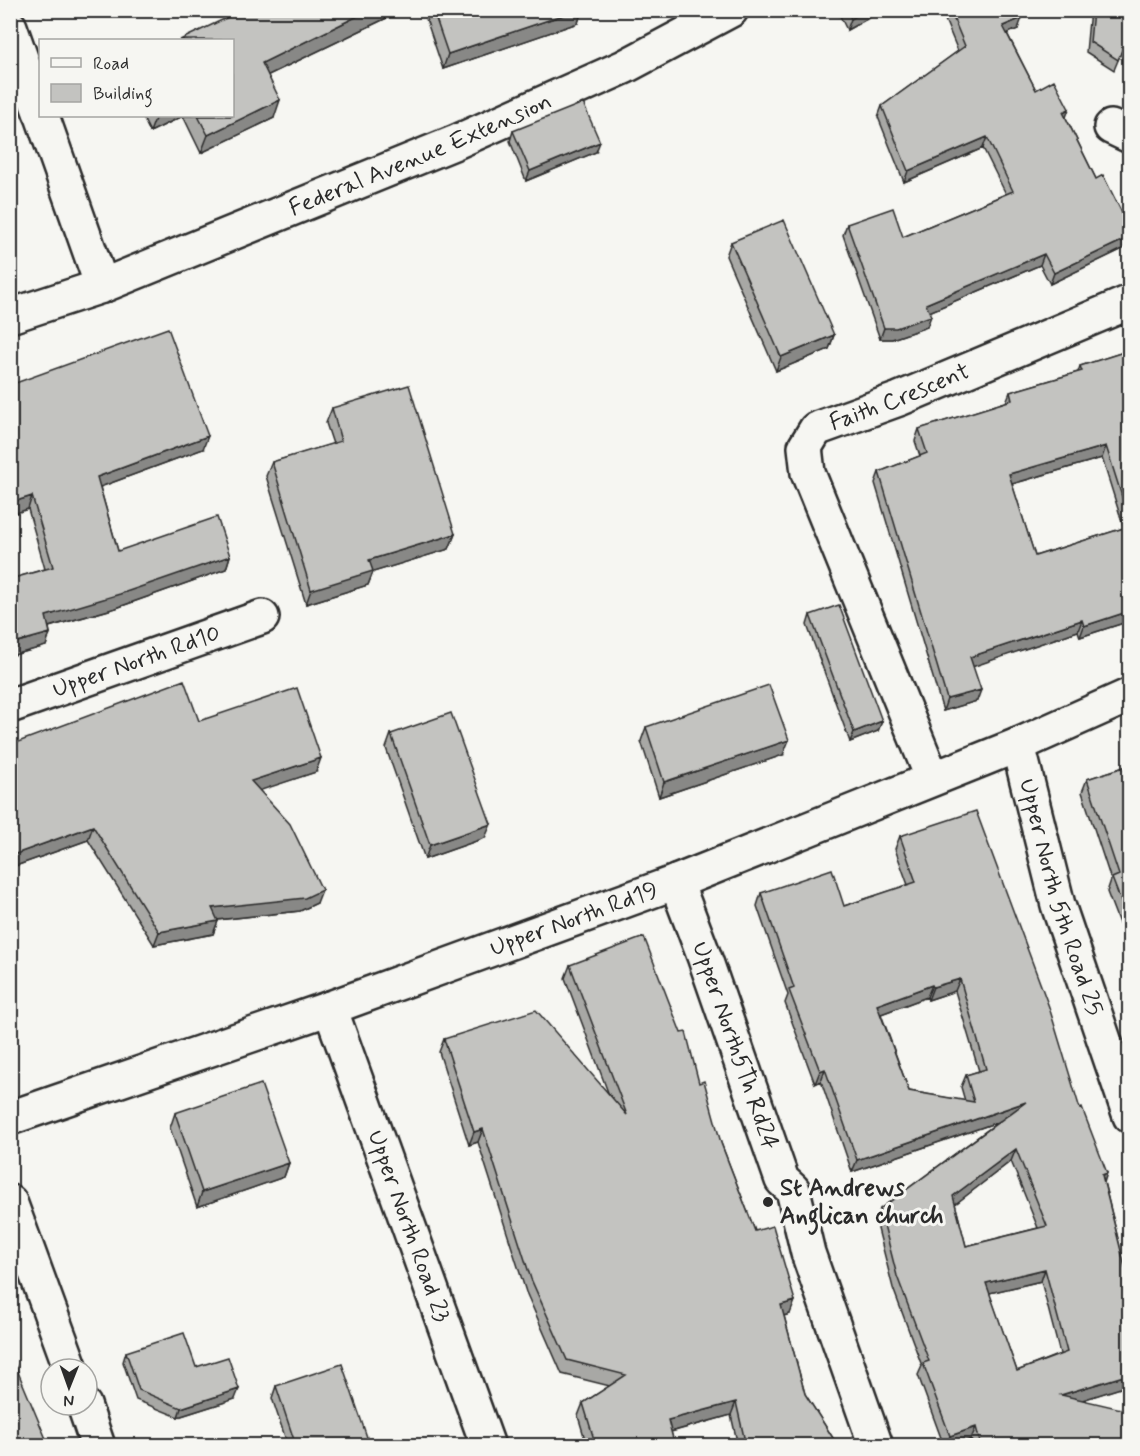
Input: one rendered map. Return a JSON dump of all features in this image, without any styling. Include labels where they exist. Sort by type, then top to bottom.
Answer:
[{"type":"street","name":"Federal Avenue Extension","points":[[10,316],[102,286],[456,142],[624,68],[731,10]]},
{"type":"street","points":[[10,27],[39,108]]},
{"type":"street","points":[[42,117],[102,286]]},
{"type":"street","name":"Faith Crescent","points":[[932,777],[808,473],[805,447],[816,429],[899,399],[1130,302]]},
{"type":"street","name":"Upper North Rd10","points":[[10,706],[262,617]]},
{"type":"street","name":"Upper North Rd19","points":[[10,1118],[330,1008],[676,882],[839,818],[932,777],[1018,745],[1130,695]]},
{"type":"street","name":"Upper North 5th Road 25","points":[[1018,745],[1058,905],[1130,1116]]},
{"type":"street","name":"Upper North5Th Rd24","points":[[676,882],[782,1180],[793,1190],[808,1254],[876,1446]]},
{"type":"street","name":"Upper North Road 23","points":[[330,1008],[488,1446]]},
{"type":"street","points":[[10,1202],[67,1357]]},
{"type":"street","points":[[88,1417],[98,1446]]},
{"type":"building","points":[[243,10],[370,10],[262,63],[280,100],[208,135],[199,117],[234,117],[234,39],[182,39]]},
{"type":"building","points":[[433,10],[578,10],[448,54]]},
{"type":"building","points":[[847,10],[866,10],[851,19]]},
{"type":"building","points":[[950,10],[1018,10],[1022,18],[1003,26],[1036,90],[1054,80],[1069,109],[1063,112],[1096,179],[1103,175],[1130,229],[1130,237],[1054,273],[1044,254],[926,304],[931,316],[896,328],[884,328],[847,224],[893,208],[903,237],[1013,191],[987,137],[908,171],[882,106],[965,46]]},
{"type":"building","points":[[1093,10],[1130,10],[1130,30],[1118,60],[1090,42]]},
{"type":"building","points":[[583,103],[600,142],[530,171],[513,131]]},
{"type":"building","points":[[784,220],[834,335],[781,357],[731,242]]},
{"type":"building","points":[[168,328],[208,436],[97,477],[118,551],[217,517],[230,556],[120,594],[46,616],[50,633],[10,644],[10,579],[53,567],[32,496],[10,503],[10,385]]},
{"type":"building","points":[[1130,350],[1130,522],[1106,446],[1009,474],[1035,556],[1130,526],[1130,611],[1084,626],[1082,620],[970,657],[981,690],[947,699],[879,472],[927,453],[919,429],[1012,400],[1010,392],[1082,371],[1080,366]]},
{"type":"building","points":[[409,385],[455,534],[369,560],[373,571],[311,590],[272,462],[341,441],[332,408]]},
{"type":"building","points":[[839,605],[882,721],[854,732],[810,615]]},
{"type":"building","points":[[184,680],[199,721],[297,688],[321,758],[251,781],[290,824],[322,890],[305,898],[212,908],[218,921],[159,932],[93,826],[10,856],[10,745]]},
{"type":"building","points":[[769,685],[789,740],[664,782],[646,727]]},
{"type":"building","points":[[451,713],[491,824],[430,845],[391,734]]},
{"type":"building","points":[[1130,765],[1130,925],[1112,878],[1119,875],[1087,779]]},
{"type":"building","points":[[976,811],[1049,1007],[1080,1109],[1082,1108],[1107,1173],[1102,1175],[1130,1287],[1130,1374],[1061,1395],[1130,1411],[1130,1446],[981,1446],[976,1427],[950,1436],[923,1363],[929,1361],[897,1276],[880,1209],[1026,1102],[857,1160],[825,1069],[820,1071],[789,990],[794,988],[761,893],[832,869],[844,906],[916,882],[900,836]],"holes":[[[960,979],[986,1069],[966,1075],[974,1102],[909,1091],[877,1005],[932,985],[933,987]],[[1016,1149],[1047,1226],[966,1246],[953,1196]],[[1045,1269],[1067,1352],[1017,1371],[986,1283]]]},
{"type":"building","points":[[644,937],[681,1033],[686,1032],[699,1083],[704,1081],[721,1143],[755,1231],[773,1226],[795,1301],[781,1305],[805,1394],[838,1446],[746,1446],[736,1402],[668,1420],[675,1446],[596,1446],[583,1403],[626,1375],[567,1360],[531,1279],[483,1129],[474,1132],[444,1039],[536,1010],[627,1115],[570,965]]},
{"type":"building","points":[[261,1084],[289,1163],[202,1192],[175,1113]]},
{"type":"building","points":[[184,1333],[196,1367],[228,1357],[239,1389],[181,1408],[139,1390],[126,1352]]},
{"type":"building","points":[[10,1353],[49,1446],[10,1446]]},
{"type":"building","points":[[342,1364],[370,1446],[296,1446],[276,1386]]},
{"type":"place","name":"St Andrews Anglican church","points":[[768,1202]]}]
